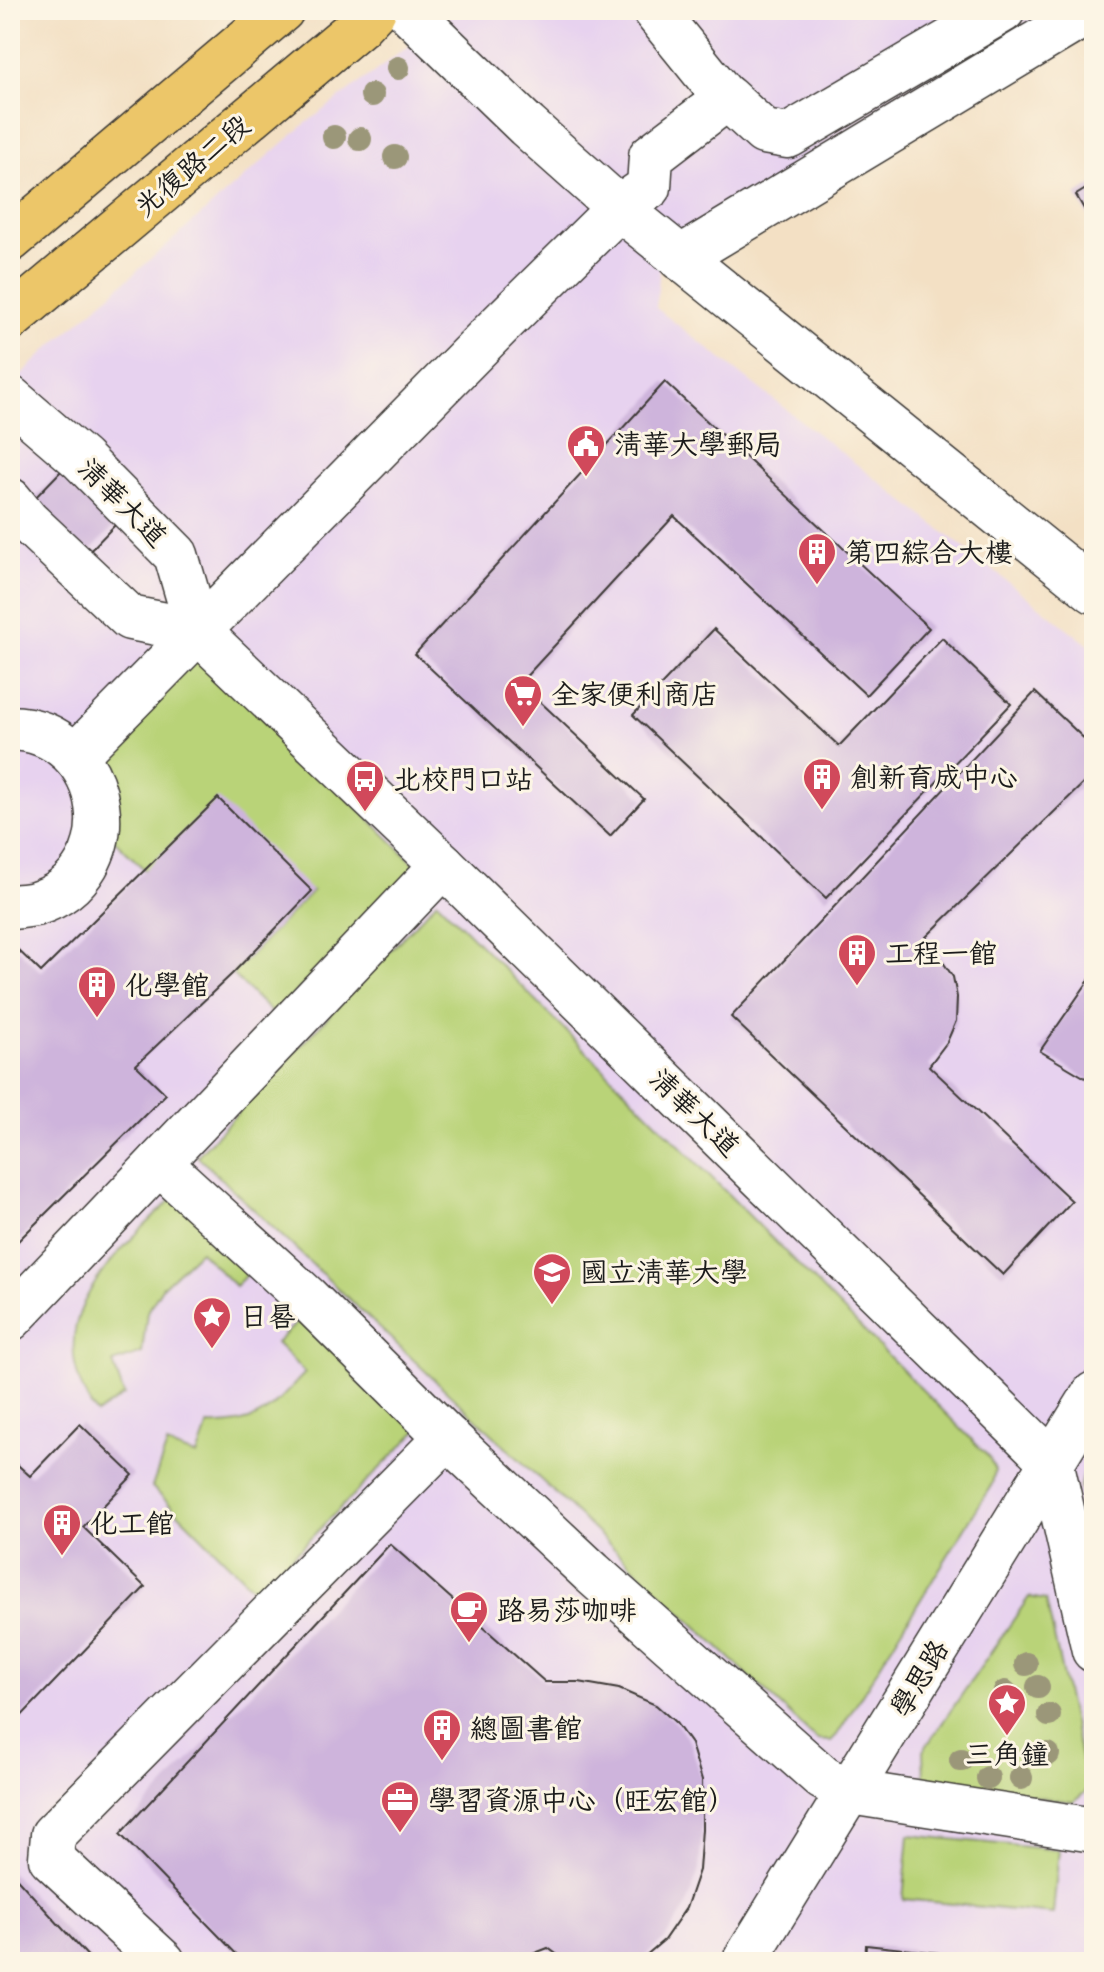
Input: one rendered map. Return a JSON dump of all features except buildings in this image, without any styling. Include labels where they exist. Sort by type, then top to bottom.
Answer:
[{"type":"main road","points":[[10,240],[282,10]]},
{"type":"main road","name":"光復路二段","points":[[10,319],[359,26],[374,10]]},
{"type":"street","points":[[407,10],[527,126],[619,208],[1094,591]]},
{"type":"street","points":[[654,10],[726,99],[764,132],[788,136],[1003,10]]},
{"type":"street","points":[[680,258],[1092,10]]},
{"type":"street","points":[[76,755],[354,471],[619,208],[649,187],[651,156],[726,99]]},
{"type":"street","name":"清華大道","points":[[10,398],[81,459],[176,555],[198,631],[443,865],[1051,1461]]},
{"type":"street","points":[[10,500],[27,521],[130,618],[198,631]]},
{"type":"street","points":[[10,728],[25,728],[53,738],[76,755],[92,781],[99,811],[96,840],[84,868],[62,890],[35,903],[10,907]]},
{"type":"street","points":[[10,1319],[443,865]]},
{"type":"street","points":[[159,1163],[306,1297],[447,1437],[592,1573],[823,1778],[850,1792],[1094,1830]]},
{"type":"street","name":"學思路","points":[[744,1962],[1094,1394]]},
{"type":"street","points":[[163,1962],[51,1858],[53,1835],[447,1437]]},
{"type":"street","points":[[1051,1461],[1094,1650]]},
{"type":"shaded area","name":"國立清華大學","points":[[457,10],[1072,10],[660,269],[656,308],[1094,649],[1094,1962],[10,1962],[10,386],[305,124]]},
{"type":"green space","points":[[194,647],[418,867],[274,1015],[232,974],[312,891],[145,870],[111,837],[94,752]]},
{"type":"green space","points":[[437,901],[989,1457],[995,1470],[992,1484],[831,1741],[817,1740],[197,1156]]},
{"type":"green space","points":[[179,1192],[256,1266],[235,1286],[200,1251],[163,1286],[147,1312],[142,1353],[113,1363],[124,1395],[96,1414],[79,1380],[73,1348],[78,1318],[90,1291],[108,1265]]},
{"type":"green space","points":[[308,1312],[422,1426],[257,1592],[152,1487],[167,1445],[197,1456],[208,1425],[253,1419],[264,1413],[305,1373],[276,1343]]},
{"type":"green space","points":[[1087,1458],[1094,1476],[1094,1535],[1080,1486]]},
{"type":"green space","points":[[1029,1597],[1046,1600],[1088,1790],[1073,1802],[924,1780],[923,1751]]},
{"type":"green space","points":[[909,1835],[1059,1850],[1053,1914],[903,1899]]},
{"type":"place","name":"清華大學郵局","points":[[586,478]]},
{"type":"place","name":"第四綜合大樓","points":[[817,586]]},
{"type":"place","name":"全家便利商店","points":[[523,728]]},
{"type":"place","name":"創新育成中心","points":[[822,811]]},
{"type":"place","name":"北校門口站","points":[[365,813]]},
{"type":"place","name":"工程一館","points":[[857,987]]},
{"type":"place","name":"化學館","points":[[97,1019]]},
{"type":"place","name":"國立清華大學","points":[[552,1306]]},
{"type":"place","name":"日晷","points":[[212,1350]]},
{"type":"place","name":"化工館","points":[[62,1557]]},
{"type":"place","name":"路易莎咖啡","points":[[469,1644]]},
{"type":"place","name":"三角鐘","points":[[1007,1737]]},
{"type":"place","name":"總圖書館","points":[[442,1762]]},
{"type":"place","name":"學習資源中心（旺宏館）","points":[[400,1834]]}]
